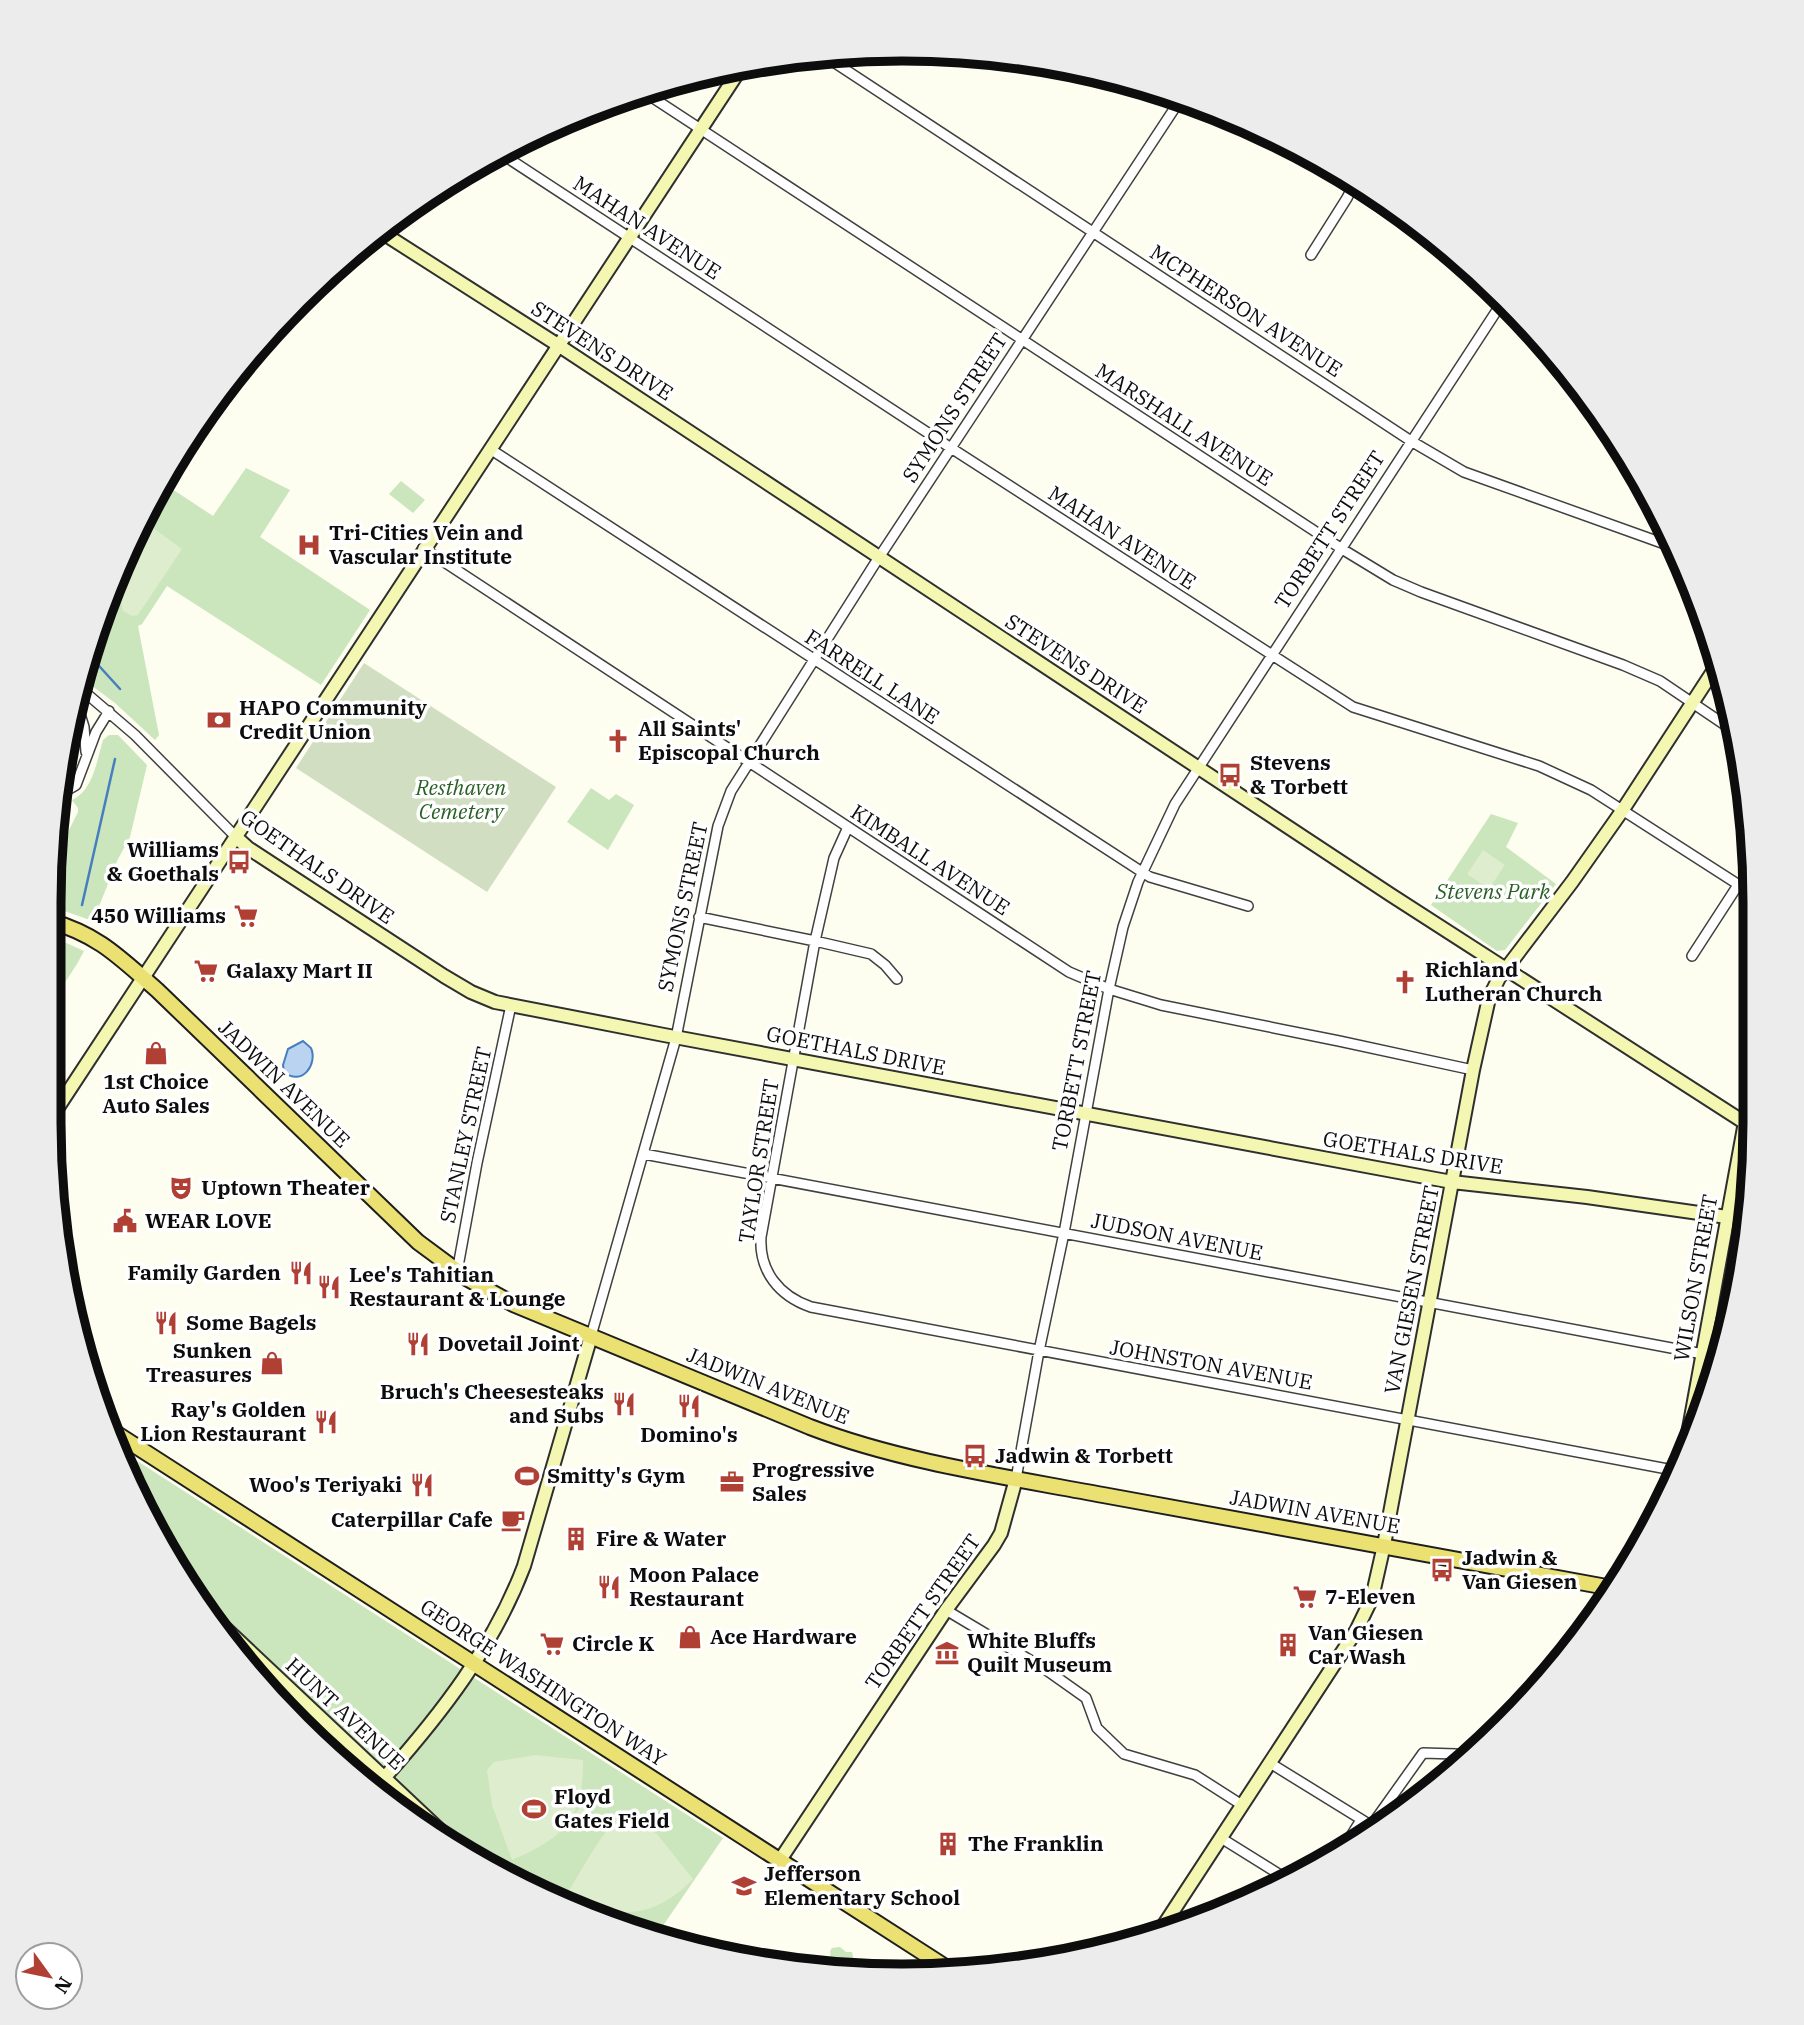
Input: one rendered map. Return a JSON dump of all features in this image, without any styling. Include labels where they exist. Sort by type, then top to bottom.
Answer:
[{"type":"main road","name":"JADWIN AVENUE","points":[[61,925],[89,936],[120,958],[405,1230],[457,1272],[513,1304],[839,1438],[971,1471],[1603,1586]]},
{"type":"main road","name":"GEORGE WASHINGTON WAY","points":[[126,1448],[474,1663],[939,1963]]},
{"type":"street","name":"MCPHERSON AVENUE","points":[[836,64],[1411,441],[1464,472],[1662,543]]},
{"type":"street","points":[[61,1103],[237,838],[423,548],[735,78]]},
{"type":"street","name":"MARSHALL AVENUE","points":[[655,99],[1393,580],[1660,681],[1724,724]]},
{"type":"street","name":"SYMONS STREET","points":[[380,1782],[428,1729],[474,1663],[502,1615],[524,1566],[677,1038],[718,826],[731,790],[879,558],[1175,107]]},
{"type":"street","name":"MAHAN AVENUE","points":[[509,159],[1353,707],[1539,766],[1591,790],[1742,888]]},
{"type":"street","points":[[1311,255],[1350,191]]},
{"type":"street","name":"STEVENS DRIVE","points":[[388,237],[558,345],[1391,895],[1743,1121]]},
{"type":"street","name":"TORBETT STREET","points":[[780,1860],[946,1610],[1001,1533],[1016,1479],[1109,989],[1123,927],[1142,872],[1175,804],[1498,308]]},
{"type":"street","name":"FARRELL LANE","points":[[490,449],[1150,877],[1248,906]]},
{"type":"street","name":"KIMBALL AVENUE","points":[[423,548],[1069,972],[1109,989],[1161,1005],[1473,1070]]},
{"type":"street","name":"VAN GIESEN STREET","points":[[1167,1921],[1362,1620],[1375,1588],[1489,998],[1506,969],[1622,811],[1711,674]]},
{"type":"street","name":"GOETHALS DRIVE","points":[[88,694],[109,711],[248,848],[461,987],[482,997],[677,1038],[1452,1182],[1587,1196],[1727,1217]]},
{"type":"street","points":[[68,789],[75,787],[96,732],[109,711]]},
{"type":"street","points":[[82,719],[86,749],[85,764]]},
{"type":"street","name":"TAYLOR STREET","points":[[761,1256],[761,1237],[815,941],[834,858],[848,827]]},
{"type":"street","points":[[1692,956],[1738,885]]},
{"type":"street","points":[[699,917],[872,954],[897,979]]},
{"type":"street","name":"STANLEY STREET","points":[[457,1272],[510,1005]]},
{"type":"street","name":"JUDSON AVENUE","points":[[644,1154],[1703,1354]]},
{"type":"street","name":"WILSON STREET","points":[[1693,1406],[1727,1217],[1742,1155]]},
{"type":"street","name":"JOHNSTON AVENUE","points":[[761,1256],[776,1285],[787,1296],[803,1304],[1668,1469]]},
{"type":"street","points":[[946,1610],[1045,1669],[1086,1698],[1097,1728],[1124,1754],[1195,1775],[1242,1805]]},
{"type":"street","name":"HUNT AVENUE","points":[[246,1648],[423,1814]]},
{"type":"street","points":[[1381,1814],[1423,1753],[1457,1754]]},
{"type":"street","points":[[1270,1763],[1367,1823]]},
{"type":"street","points":[[1354,1831],[1361,1820]]},
{"type":"street","points":[[1221,1838],[1279,1874]]},
{"type":"green space","points":[[246,468],[290,490],[260,537],[370,610],[321,685],[167,586],[138,626],[159,735],[155,740],[90,684],[125,580],[171,488],[213,516]]},
{"type":"green space","points":[[401,481],[425,500],[413,513],[389,494]]},
{"type":"green space","points":[[150,526],[182,549],[138,615],[132,616],[123,611],[120,595]]},
{"type":"green space","name":"Resthaven Cemetery","points":[[364,663],[556,787],[487,892],[296,768]]},
{"type":"green space","points":[[109,735],[118,735],[147,765],[130,837],[118,859],[93,921],[61,910],[63,850],[67,834],[78,812],[72,800],[85,790],[103,740]]},
{"type":"green space","points":[[591,788],[609,800],[616,794],[634,805],[608,850],[567,822]]},
{"type":"green space","name":"Stevens Park","points":[[1491,814],[1518,823],[1506,847],[1556,884],[1505,950],[1497,951],[1431,905]]},
{"type":"green space","points":[[1483,850],[1505,865],[1489,889],[1467,874]]},
{"type":"green space","points":[[61,941],[84,951],[61,986]]},
{"type":"green space","points":[[130,1457],[723,1838],[661,1928],[580,1900],[530,1877],[448,1830],[223,1618],[174,1543]]},
{"type":"green space","name":"Floyd Gates Field","points":[[535,1755],[583,1760],[580,1797],[575,1811],[558,1834],[512,1860],[492,1805],[487,1770],[494,1762]]},
{"type":"green space","points":[[582,1802],[594,1808],[583,1830],[571,1824]]},
{"type":"green space","points":[[631,1817],[657,1834],[693,1879],[679,1892],[649,1909],[617,1912],[585,1901],[569,1890],[607,1831],[620,1819]]},
{"type":"green space","points":[[840,1947],[846,1952],[852,1952],[854,1962],[831,1961],[832,1948]]},
{"type":"water","points":[[303,1041],[313,1054],[310,1067],[302,1075],[291,1076],[284,1072],[283,1065],[288,1049]]},
{"type":"waterway","points":[[96,663],[120,689]]},
{"type":"waterway","points":[[82,905],[115,759]]},
{"type":"place","name":"Tri-Cities Vein and Vascular Institute","points":[[309,545]]},
{"type":"place","name":"HAPO Community Credit Union","points":[[219,720]]},
{"type":"place","name":"All Saints' Episcopal Church","points":[[618,741]]},
{"type":"place","name":"Stevens & Torbett","points":[[1230,775]]},
{"type":"place","name":"Williams & Goethals","points":[[239,862]]},
{"type":"place","name":"450 Williams","points":[[246,916]]},
{"type":"place","name":"Galaxy Mart II","points":[[206,971]]},
{"type":"place","name":"Richland Lutheran Church","points":[[1405,982]]},
{"type":"place","name":"1st Choice Auto Sales","points":[[156,1053]]},
{"type":"place","name":"Uptown Theater","points":[[181,1188]]},
{"type":"place","name":"WEAR LOVE","points":[[125,1221]]},
{"type":"place","name":"Family Garden","points":[[301,1273]]},
{"type":"place","name":"Lee's Tahitian Restaurant & Lounge","points":[[329,1287]]},
{"type":"place","name":"Some Bagels","points":[[166,1323]]},
{"type":"place","name":"Dovetail Joint","points":[[418,1344]]},
{"type":"place","name":"Sunken Treasures","points":[[272,1363]]},
{"type":"place","name":"Bruch's Cheesesteaks and Subs","points":[[624,1404]]},
{"type":"place","name":"Domino's","points":[[689,1406]]},
{"type":"place","name":"Ray's Golden Lion Restaurant","points":[[326,1422]]},
{"type":"place","name":"Jadwin & Torbett","points":[[975,1456]]},
{"type":"place","name":"Smitty's Gym","points":[[527,1476]]},
{"type":"place","name":"Progressive Sales","points":[[732,1482]]},
{"type":"place","name":"Woo's Teriyaki","points":[[422,1485]]},
{"type":"place","name":"Caterpillar Cafe","points":[[513,1520]]},
{"type":"place","name":"Fire & Water","points":[[576,1539]]},
{"type":"place","name":"Jadwin & Van Giesen","points":[[1442,1570]]},
{"type":"place","name":"Moon Palace Restaurant","points":[[609,1587]]},
{"type":"place","name":"7-Eleven","points":[[1305,1597]]},
{"type":"place","name":"Ace Hardware","points":[[690,1637]]},
{"type":"place","name":"Circle K","points":[[552,1644]]},
{"type":"place","name":"Van Giesen Car Wash","points":[[1288,1645]]},
{"type":"place","name":"White Bluffs Quilt Museum","points":[[947,1653]]},
{"type":"place","name":"Floyd Gates Field","points":[[534,1809]]},
{"type":"place","name":"The Franklin","points":[[948,1844]]},
{"type":"place","name":"Jefferson Elementary School","points":[[744,1886]]}]
